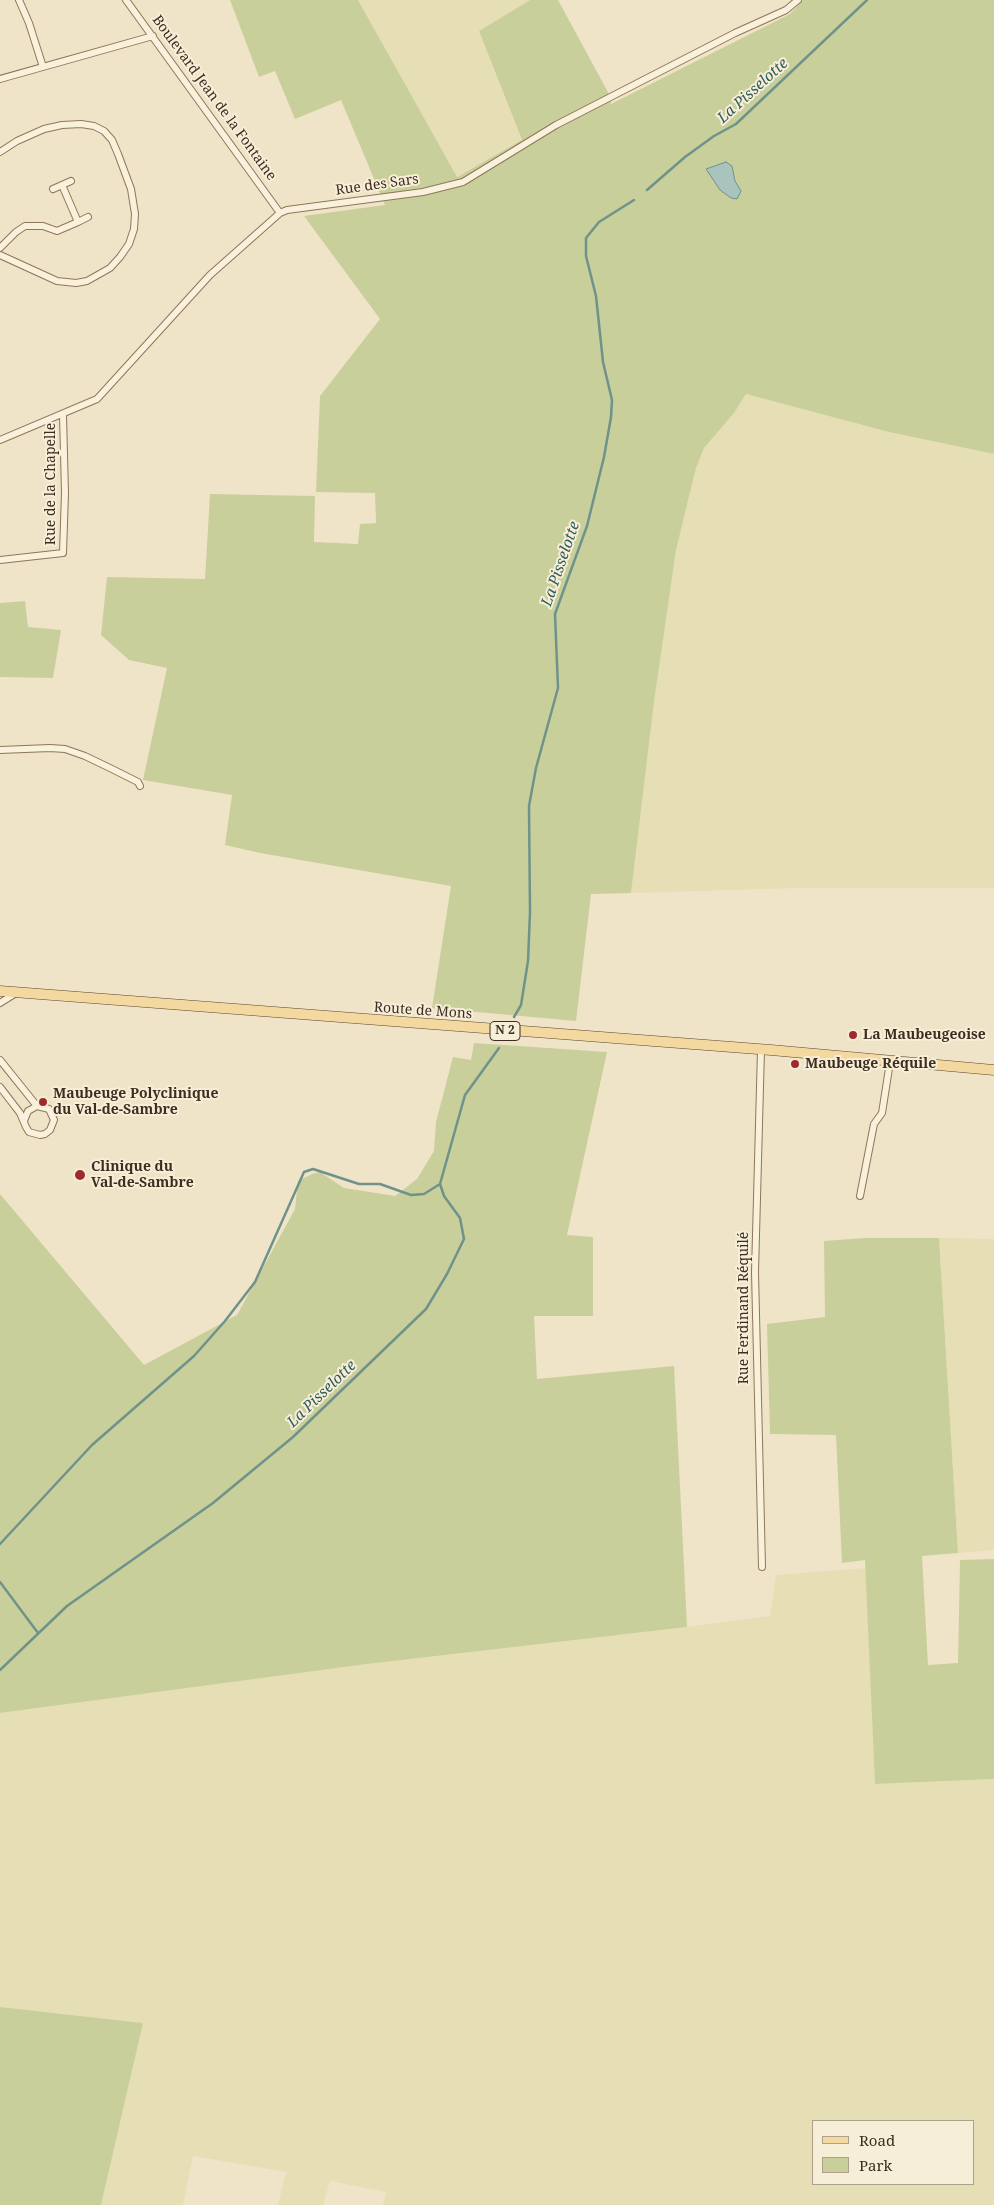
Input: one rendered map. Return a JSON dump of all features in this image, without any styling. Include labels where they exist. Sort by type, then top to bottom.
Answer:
[{"type":"main road","name":"Route de Mons","points":[[0,991],[994,1070]]},
{"type":"street","points":[[20,0],[30,23],[43,67]]},
{"type":"street","name":"Boulevard Jean de la Fontaine","points":[[126,0],[280,213]]},
{"type":"street","name":"Rue des Sars","points":[[0,440],[63,415],[97,399],[210,275],[280,213],[287,210],[423,192],[463,182],[556,125],[735,33],[786,10],[798,0]]},
{"type":"street","points":[[0,79],[153,36]]},
{"type":"street","points":[[0,152],[17,141],[44,129],[62,125],[94,126],[104,131],[112,140],[131,189],[135,214],[134,229],[129,244],[120,257],[110,268],[87,281],[76,283],[57,281],[0,255]]},
{"type":"street","points":[[53,189],[71,180]]},
{"type":"street","points":[[62,185],[78,222]]},
{"type":"street","points":[[0,248],[25,226],[43,226],[57,231],[88,217]]},
{"type":"street","name":"Rue de la Chapelle","points":[[0,560],[64,553],[63,415]]},
{"type":"street","points":[[0,750],[65,749],[112,768],[138,782],[140,786]]},
{"type":"street","points":[[0,1003],[16,992]]},
{"type":"street","name":"Rue Ferdinand Réquilé","points":[[761,1050],[756,1281],[762,1566]]},
{"type":"street","points":[[0,1060],[37,1106]]},
{"type":"street","points":[[860,1196],[874,1124],[882,1113],[890,1062]]},
{"type":"street","points":[[0,1087],[20,1113],[29,1132],[40,1135],[50,1130],[54,1120],[52,1114],[44,1107],[37,1106],[28,1111],[24,1121]]},
{"type":"shaded area","points":[[358,0],[530,0],[479,31],[522,141],[456,177]]},
{"type":"shaded area","points":[[746,394],[889,432],[994,454],[994,888],[800,888],[631,893],[654,702],[676,550],[696,468],[704,448],[734,413]]},
{"type":"shaded area","points":[[939,1238],[994,1239],[994,1550],[958,1553]]},
{"type":"shaded area","points":[[866,1568],[875,1784],[994,1779],[994,2205],[383,2205],[386,2192],[330,2181],[323,2205],[278,2205],[286,2172],[193,2156],[183,2205],[101,2205],[143,2023],[0,2007],[0,1713],[367,1664],[770,1616],[776,1575]]},
{"type":"green space","points":[[230,0],[358,0],[457,177],[522,140],[479,31],[530,0],[558,0],[609,94],[611,104],[790,14],[803,0],[994,0],[994,454],[889,432],[746,394],[734,413],[704,448],[696,468],[676,550],[654,702],[631,893],[591,894],[576,1021],[432,1008],[451,886],[260,853],[225,845],[232,795],[143,780],[167,668],[129,660],[101,635],[107,577],[205,579],[210,494],[315,496],[314,542],[358,544],[360,524],[376,523],[375,493],[316,492],[320,396],[380,319],[304,216],[385,205],[341,100],[295,119],[275,71],[259,77]]},
{"type":"green space","points":[[25,601],[28,627],[61,630],[53,678],[0,677],[0,603]]},
{"type":"green space","points":[[474,1043],[607,1052],[567,1235],[593,1237],[593,1316],[534,1316],[537,1379],[674,1366],[687,1627],[367,1664],[0,1713],[0,1194],[144,1365],[237,1315],[295,1209],[298,1181],[320,1172],[344,1188],[395,1196],[417,1179],[434,1151],[436,1122],[453,1057],[471,1060]]},
{"type":"green space","points":[[865,1238],[939,1238],[958,1553],[922,1556],[928,1665],[958,1663],[960,1560],[994,1559],[994,1779],[875,1784],[865,1560],[842,1563],[836,1435],[770,1434],[767,1324],[825,1317],[824,1241]]},
{"type":"green space","points":[[0,2007],[143,2023],[101,2205],[0,2205]]},
{"type":"water","points":[[726,162],[732,166],[735,181],[741,191],[737,199],[731,198],[720,190],[706,169]]},
{"type":"waterway","name":"La Pisselotte","points":[[647,190],[685,157],[714,136],[736,124],[867,0]]},
{"type":"waterway","name":"La Pisselotte","points":[[514,1017],[521,1005],[528,961],[530,912],[529,806],[536,768],[558,688],[555,614],[587,526],[604,457],[611,417],[612,400],[603,362],[596,296],[586,256],[586,238],[599,222],[634,200]]},
{"type":"waterway","name":"La Pisselotte","points":[[0,1670],[67,1606],[213,1503],[293,1437],[426,1309],[447,1274],[464,1239],[460,1218],[444,1196],[440,1184],[465,1095],[499,1048]]},
{"type":"waterway","points":[[0,1544],[92,1445],[194,1356],[225,1321],[255,1282],[304,1172],[313,1169],[359,1184],[380,1184],[411,1195],[424,1194],[440,1184]]},
{"type":"waterway","points":[[0,1582],[38,1633]]},
{"type":"place","name":"La Maubeugeoise","points":[[853,1035]]},
{"type":"place","name":"Maubeuge Réquile","points":[[795,1064]]},
{"type":"place","name":"Maubeuge Polyclinique du Val-de-Sambre","points":[[43,1102]]},
{"type":"place","name":"Clinique du Val-de-Sambre","points":[[80,1175]]}]
